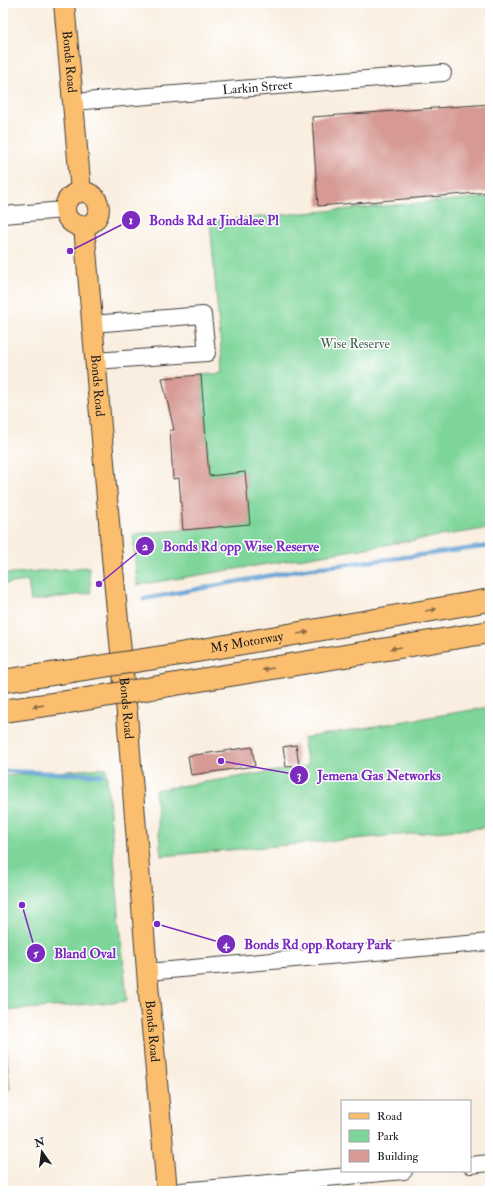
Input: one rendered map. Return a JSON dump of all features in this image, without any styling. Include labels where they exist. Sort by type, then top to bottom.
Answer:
[{"type":"highway","name":"M5 Motorway","points":[[3,681],[168,656],[490,600]]},
{"type":"highway","points":[[3,711],[74,701],[490,632]]},
{"type":"highway","points":[[3,677],[72,671]]},
{"type":"main road","name":"Bonds Road","points":[[64,3],[81,192]]},
{"type":"main road","points":[[81,192],[92,195],[98,205],[97,216],[94,220],[84,226],[73,224],[69,220],[64,210],[67,200],[76,193],[81,192]]},
{"type":"main road","name":"Bonds Road","points":[[84,226],[111,554],[127,714],[147,972],[167,1191]]},
{"type":"street","name":"Larkin Street","points":[[72,102],[443,73]]},
{"type":"street","points":[[3,215],[64,210]]},
{"type":"street","points":[[92,324],[204,315],[207,353],[95,361]]},
{"type":"street","points":[[147,972],[490,942]]},
{"type":"street","points":[[471,1165],[490,1163]]},
{"type":"street","points":[[181,1191],[393,1172]]},
{"type":"green space","name":"Wise Reserve","points":[[490,197],[490,528],[137,585],[133,534],[250,524],[245,472],[209,476],[201,375],[223,373],[210,221]]},
{"type":"green space","points":[[89,567],[91,593],[31,601],[28,581],[3,584],[3,574]]},
{"type":"green space","points":[[490,707],[490,827],[161,856],[155,790],[308,766],[303,738]]},
{"type":"green space","points":[[106,768],[127,1001],[3,1011],[3,776]]},
{"type":"green space","points":[[3,1011],[10,1090],[3,1090]]},
{"type":"building","points":[[490,104],[490,192],[318,206],[312,117]]},
{"type":"building","points":[[201,375],[209,476],[245,472],[250,524],[183,530],[179,478],[173,479],[170,430],[174,430],[162,378]]},
{"type":"building","points":[[296,745],[299,765],[286,767],[283,747]]},
{"type":"building","points":[[252,747],[255,766],[191,775],[188,756]]},
{"type":"waterway","points":[[144,599],[305,569],[490,546]]},
{"type":"waterway","points":[[3,771],[102,775]]},
{"type":"place","name":"Bonds Rd at Jindalee Pl","points":[[70,251]]},
{"type":"place","name":"Bonds Rd opp Wise Reserve","points":[[99,584]]},
{"type":"place","name":"Jemena Gas Networks","points":[[221,761]]},
{"type":"place","name":"Bland Oval","points":[[22,905]]},
{"type":"place","name":"Bonds Rd opp Rotary Park","points":[[157,924]]}]
